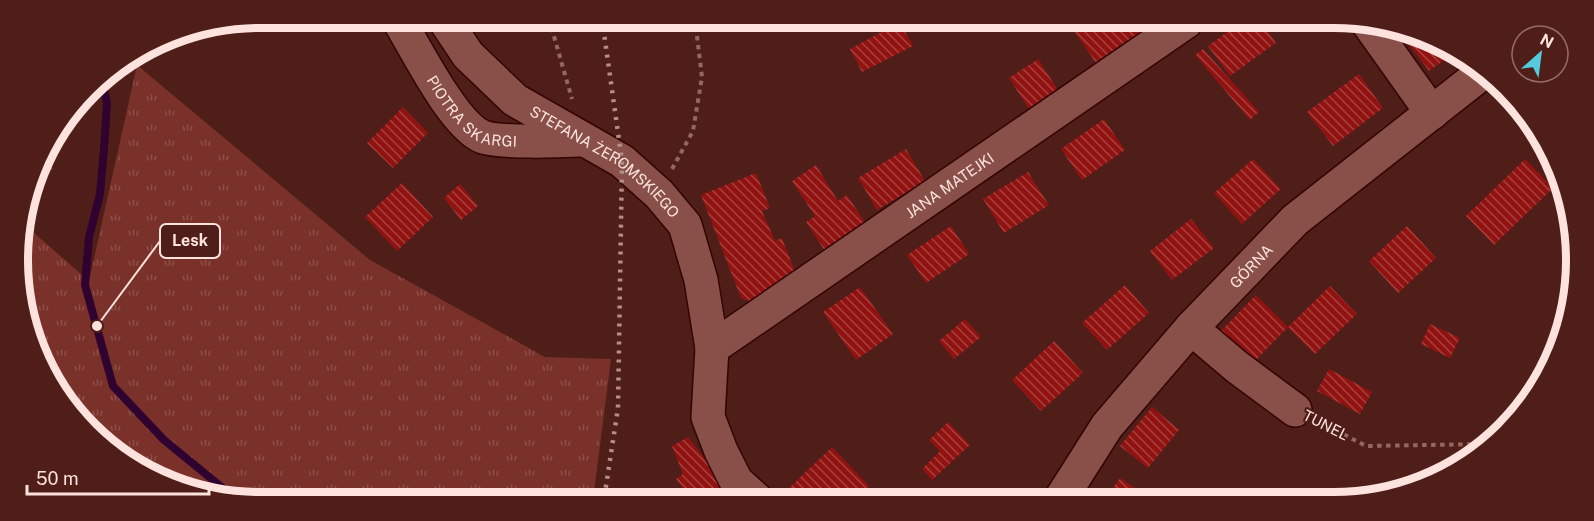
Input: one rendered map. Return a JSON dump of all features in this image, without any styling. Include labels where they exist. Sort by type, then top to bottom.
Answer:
[{"type":"street","name":"PIOTRA SKARGI","points":[[403,28],[434,80],[464,122],[484,137],[542,141],[584,140]]},
{"type":"street","name":"STEFANA ŻEROMSKIEGO","points":[[450,28],[468,56],[515,100],[622,161],[658,194],[685,225],[701,280],[712,348],[708,417],[736,481],[748,492]]},
{"type":"street","name":"JANA MATEJKI","points":[[712,348],[1177,28]]},
{"type":"street","points":[[1374,32],[1432,113]]},
{"type":"street","name":"GÓRNA","points":[[1065,492],[1107,426],[1191,328],[1295,220],[1477,77]]},
{"type":"street","name":"TUNEL","points":[[1191,328],[1237,367],[1295,410]]},
{"type":"path","points":[[552,28],[584,140]]},
{"type":"path","points":[[658,194],[693,131],[702,77],[696,28]]},
{"type":"path","name":"TUNEL","points":[[1295,410],[1366,446],[1476,444]]},
{"type":"green space","points":[[137,65],[370,260],[545,357],[611,359],[594,492],[245,492],[200,485],[172,475],[119,445],[96,425],[76,402],[52,363],[36,321],[30,291],[28,260],[29,240],[33,232],[89,281]]},
{"type":"building","points":[[889,28],[903,28],[913,46],[862,72],[850,49]]},
{"type":"building","points":[[1078,28],[1143,28],[1147,33],[1098,66],[1074,31]]},
{"type":"building","points":[[1233,28],[1265,28],[1276,43],[1230,76],[1208,46]]},
{"type":"building","points":[[1406,40],[1447,58],[1429,71]]},
{"type":"building","points":[[1203,49],[1259,112],[1250,120],[1195,55]]},
{"type":"building","points":[[1038,59],[1058,90],[1029,109],[1009,78]]},
{"type":"building","points":[[1359,74],[1383,108],[1333,146],[1307,112]]},
{"type":"building","points":[[403,107],[428,133],[393,168],[367,143]]},
{"type":"building","points":[[1104,119],[1125,150],[1082,180],[1061,149]]},
{"type":"building","points":[[906,149],[925,181],[877,210],[858,178]]},
{"type":"building","points":[[1253,159],[1281,189],[1242,224],[1214,193]]},
{"type":"building","points":[[1525,159],[1553,188],[1494,245],[1466,216]]},
{"type":"building","points":[[49,165],[53,168],[43,179]]},
{"type":"building","points":[[816,165],[838,201],[847,195],[866,224],[825,251],[806,222],[815,216],[792,181]]},
{"type":"building","points":[[1028,172],[1049,205],[1004,233],[983,199]]},
{"type":"building","points":[[756,173],[770,208],[762,211],[775,241],[782,238],[795,272],[749,301],[741,298],[701,195]]},
{"type":"building","points":[[402,183],[433,217],[397,251],[365,217]]},
{"type":"building","points":[[460,184],[478,206],[461,220],[444,198]]},
{"type":"building","points":[[1191,219],[1214,248],[1172,280],[1150,251]]},
{"type":"building","points":[[951,226],[969,254],[926,283],[907,255]]},
{"type":"building","points":[[1407,226],[1436,258],[1398,293],[1369,261]]},
{"type":"building","points":[[1125,285],[1149,313],[1107,350],[1082,323]]},
{"type":"building","points":[[1330,286],[1357,314],[1315,354],[1288,327]]},
{"type":"building","points":[[860,287],[893,334],[856,360],[823,312]]},
{"type":"building","points":[[1256,295],[1288,327],[1251,365],[1219,333]]},
{"type":"building","points":[[965,319],[981,337],[954,359],[939,341]]},
{"type":"building","points":[[1430,324],[1460,338],[1450,358],[1421,344]]},
{"type":"building","points":[[1054,341],[1083,373],[1041,411],[1012,380]]},
{"type":"building","points":[[1329,369],[1372,392],[1360,414],[1317,391]]},
{"type":"building","points":[[1152,407],[1179,430],[1148,468],[1120,446]]},
{"type":"building","points":[[948,422],[970,445],[932,480],[922,469],[940,451],[929,440]]},
{"type":"building","points":[[688,437],[731,492],[686,492],[676,479],[683,474],[672,446]]},
{"type":"building","points":[[832,447],[869,486],[864,492],[793,492],[789,488]]},
{"type":"building","points":[[1120,478],[1141,492],[1117,492],[1112,489]]},
{"type":"waterway","points":[[104,90],[107,103],[100,194],[89,237],[85,285],[113,386],[164,440],[225,490]]},
{"type":"railway","points":[[603,28],[622,161],[618,408],[605,492]]},
{"type":"place","name":"Lesk","points":[[97,326]]}]
